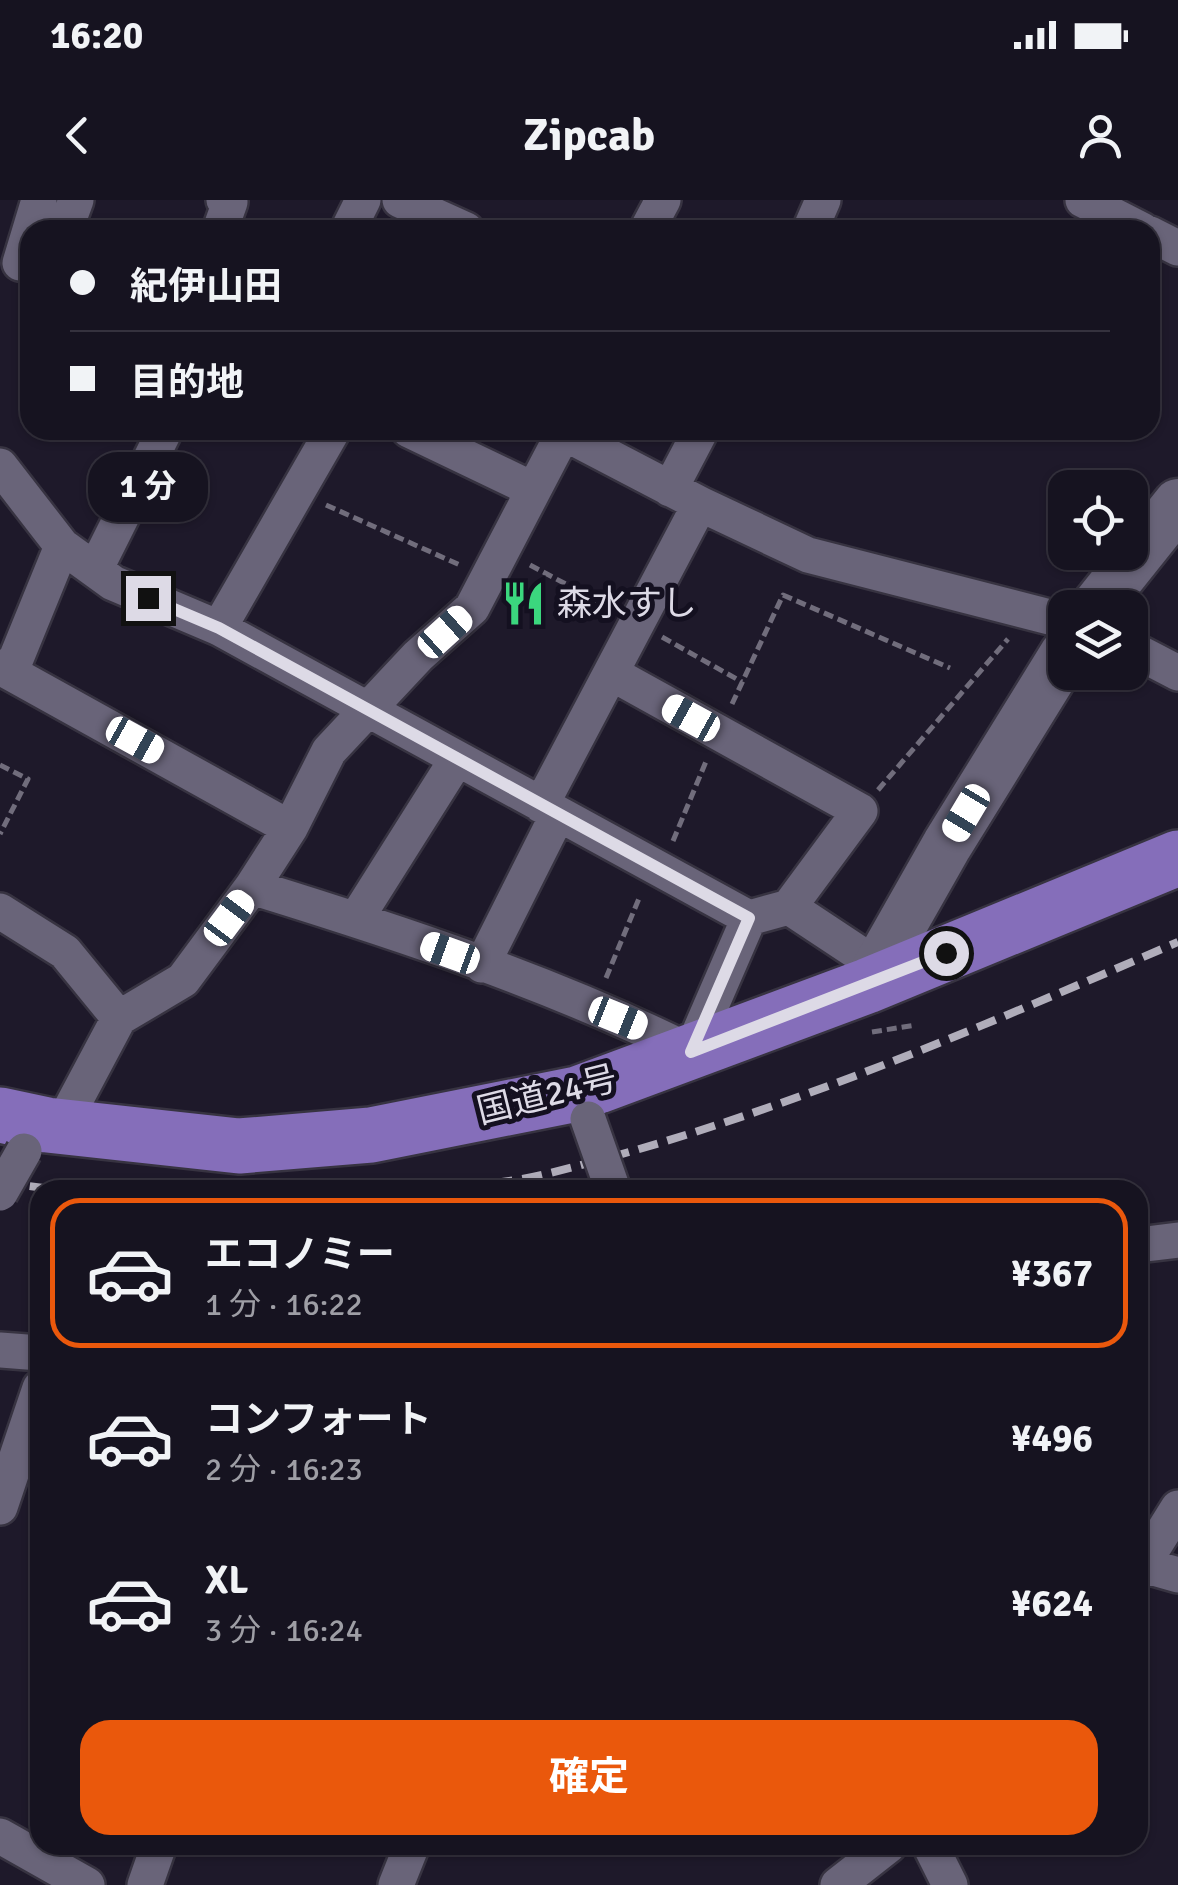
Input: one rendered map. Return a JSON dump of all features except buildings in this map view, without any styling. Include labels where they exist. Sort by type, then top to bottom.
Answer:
[{"type":"highway","name":"国道24号","points":[[24,1131],[239,1146],[582,1107],[691,1052],[867,986],[1178,858]]},
{"type":"main road","points":[[1109,590],[1178,504]]},
{"type":"main road","points":[[867,986],[1048,682]]},
{"type":"street","points":[[224,200],[230,202],[224,220]]},
{"type":"street","points":[[400,200],[439,220]]},
{"type":"street","points":[[1083,200],[1122,220]]},
{"type":"street","points":[[96,568],[160,440]]},
{"type":"street","points":[[219,628],[327,440]]},
{"type":"street","points":[[430,440],[532,490]]},
{"type":"street","points":[[0,1194],[24,1131],[69,1112],[119,1018],[182,980],[252,887],[290,828],[329,751],[418,656],[472,608],[560,440]]},
{"type":"street","points":[[580,440],[685,497],[808,554],[1048,616]]},
{"type":"street","points":[[482,965],[685,497],[699,440]]},
{"type":"street","points":[[0,466],[62,546],[114,583],[219,628],[749,918],[789,908],[860,811],[611,673]]},
{"type":"street","points":[[62,546],[6,669],[290,828]]},
{"type":"street","points":[[1148,657],[1178,673]]},
{"type":"street","points":[[356,919],[456,759]]},
{"type":"street","points":[[252,887],[356,919],[482,965],[594,1008],[691,1052],[749,918]]},
{"type":"street","points":[[789,908],[860,954],[867,986]]},
{"type":"street","points":[[0,911],[66,952],[119,1018]]},
{"type":"street","points":[[582,1107],[609,1180]]},
{"type":"street","points":[[1148,1244],[1178,1240]]},
{"type":"street","points":[[0,1350],[30,1352]]},
{"type":"street","points":[[0,1507],[30,1427]]},
{"type":"street","points":[[1148,1556],[1178,1508]]},
{"type":"street","points":[[1148,1570],[1178,1575]]},
{"type":"street","points":[[0,1836],[30,1853]]},
{"type":"street","points":[[34,1855],[87,1885]]},
{"type":"street","points":[[145,1885],[156,1855]]},
{"type":"street","points":[[396,1885],[408,1855]]},
{"type":"street","points":[[838,1885],[876,1855]]},
{"type":"street","points":[[935,1855],[950,1885]]},
{"type":"path","points":[[297,492],[488,578]]},
{"type":"path","points":[[594,1008],[783,595],[950,668]]},
{"type":"path","points":[[860,811],[1048,616]]},
{"type":"path","points":[[0,765],[28,778],[0,834]]},
{"type":"railway","points":[[514,1180],[627,1152],[787,1101],[945,1041],[1178,942]]},
{"type":"railway","points":[[0,1182],[30,1186]]},
{"type":"place","name":"森水すし","points":[[524,603]]},
{"type":"route","points":[[148,598],[219,628],[749,918],[691,1052],[946,953]]}]
